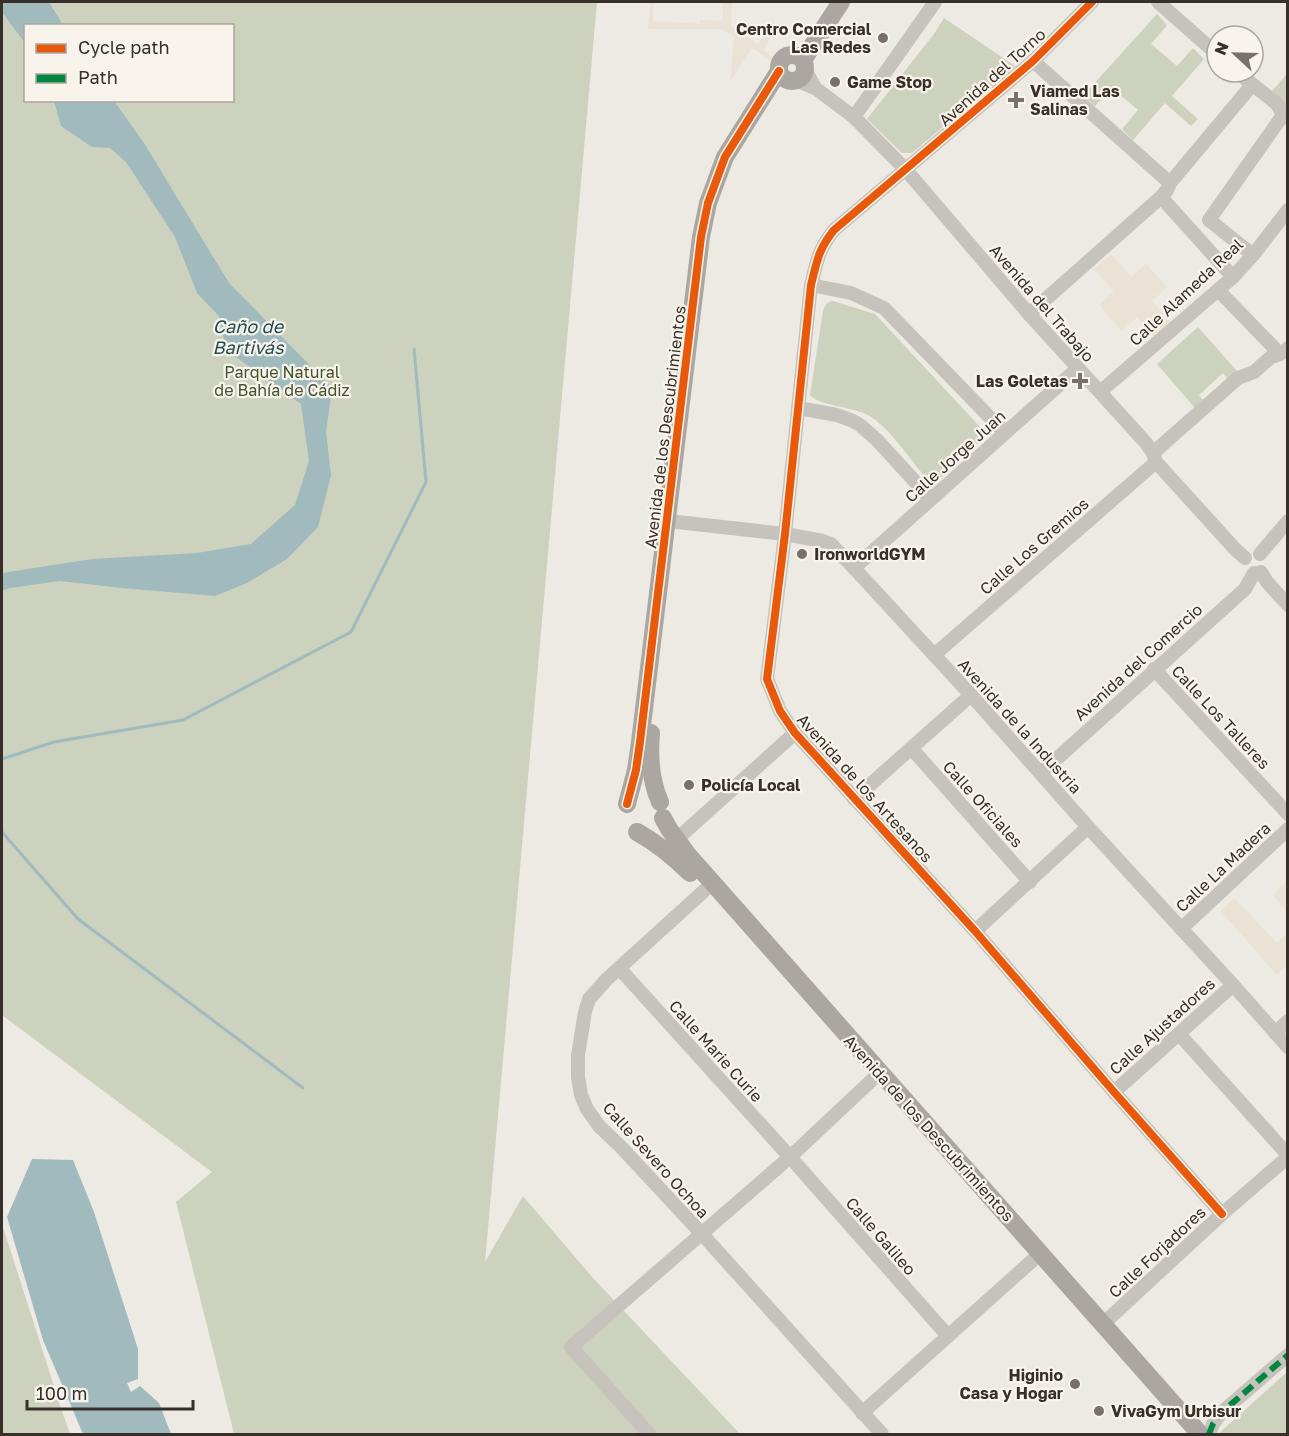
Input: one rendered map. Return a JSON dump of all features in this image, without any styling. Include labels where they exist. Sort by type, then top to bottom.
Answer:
[{"type":"main road","name":"Avenida de los Descubrimientos","points":[[627,804],[636,770],[700,249],[708,203],[725,157],[794,69],[829,2]]},
{"type":"main road","name":"Avenida de los Descubrimientos","points":[[841,2],[750,136],[731,169],[716,214],[650,748],[653,787],[676,840],[688,855],[1200,1434]]},
{"type":"main road","points":[[640,794],[651,795],[662,810],[661,823],[653,831],[643,833],[637,832],[628,825],[624,815],[630,800],[640,794]]},
{"type":"main road","name":"Avenida de los Descubrimientos","points":[[637,832],[651,839],[674,858],[705,890],[1188,1434]]},
{"type":"street","points":[[854,117],[935,2]]},
{"type":"street","name":"Avenida del Torno","points":[[906,170],[1034,61],[1092,2]]},
{"type":"street","points":[[1158,2],[1205,43]]},
{"type":"street","points":[[1034,61],[1170,183]]},
{"type":"street","name":"Avenida del Trabajo","points":[[794,69],[854,117],[906,170],[1077,369],[1146,443],[1155,458],[1247,553]]},
{"type":"street","points":[[1029,314],[1167,190],[1170,183],[1252,85],[1277,104],[1285,117],[1209,220],[1253,255]]},
{"type":"street","name":"Avenida de los Artesanos","points":[[906,170],[829,236],[819,253],[811,285],[767,679],[780,711],[795,734],[975,931],[1222,1214]]},
{"type":"street","points":[[1161,196],[1233,277]]},
{"type":"street","name":"Calle Alameda Real","points":[[1100,392],[1233,277],[1287,210]]},
{"type":"street","points":[[811,285],[851,293],[884,308],[1005,433]]},
{"type":"street","points":[[1218,290],[1284,351]]},
{"type":"street","name":"Calle Los Gremios","points":[[934,655],[1155,458],[1238,378],[1254,372],[1271,357],[1284,351]]},
{"type":"street","name":"Calle Jorge Juan","points":[[855,568],[1077,369]]},
{"type":"street","points":[[798,408],[837,416],[860,425],[878,440],[931,499]]},
{"type":"street","points":[[1287,521],[1247,553],[1263,562],[1263,566],[1257,573],[1287,605]]},
{"type":"street","name":"Avenida de la Industria","points":[[677,522],[785,534],[831,544],[971,695],[1287,1047]]},
{"type":"street","name":"Avenida del Comercio","points":[[1041,773],[1245,589],[1257,573]]},
{"type":"street","name":"Calle Los Talleres","points":[[1154,669],[1287,814]]},
{"type":"street","points":[[854,799],[971,695]]},
{"type":"street","points":[[676,840],[795,734]]},
{"type":"street","name":"Calle Oficiales","points":[[912,749],[1030,882]]},
{"type":"street","points":[[975,931],[1088,827]]},
{"type":"street","name":"Calle La Madera","points":[[1181,929],[1287,829]]},
{"type":"street","name":"Calle Severo Ochoa","points":[[705,890],[593,994],[585,1012],[578,1055],[581,1095],[587,1109],[599,1126],[702,1234],[882,1434]]},
{"type":"street","name":"Calle Marie Curie","points":[[619,968],[790,1157]]},
{"type":"street","name":"Calle Ajustadores","points":[[1114,1092],[1233,985]]},
{"type":"street","points":[[1275,1032],[1287,1021]]},
{"type":"street","points":[[1179,1034],[1287,1156]]},
{"type":"street","points":[[649,1434],[571,1347],[790,1157],[873,1079]]},
{"type":"street","name":"Calle Forjadores","points":[[1103,1324],[1287,1156]]},
{"type":"street","name":"Calle Galileo","points":[[790,1157],[948,1336]]},
{"type":"street","points":[[862,1413],[1034,1260]]},
{"type":"street","points":[[1209,1434],[1221,1413],[1287,1355]]},
{"type":"green space","name":"Parque Natural de Bahía de Cádiz","points":[[2,2],[597,2],[485,1262],[523,1196],[592,1277],[740,1434],[234,1434],[176,1202],[212,1172],[2,1015]]},
{"type":"green space","points":[[1157,14],[1167,25],[1151,44],[1177,66],[1193,48],[1204,59],[1172,96],[1198,119],[1191,126],[1165,103],[1133,140],[1122,129],[1138,110],[1112,88],[1095,106],[1083,96]]},
{"type":"green space","points":[[944,18],[1015,66],[912,153],[902,153],[867,119]]},
{"type":"green space","points":[[1287,74],[1287,107],[1272,91]]},
{"type":"green space","points":[[833,301],[875,314],[981,428],[979,442],[938,480],[926,478],[876,420],[854,410],[821,402],[810,395],[823,311],[826,304]]},
{"type":"green space","points":[[1198,327],[1237,371],[1228,379],[1223,373],[1199,395],[1203,400],[1195,408],[1157,364]]},
{"type":"green space","points":[[2,1224],[60,1405],[70,1434],[2,1434]]},
{"type":"green space","points":[[1287,1372],[1287,1434],[1218,1434]]},
{"type":"shaded area","points":[[651,2],[654,2],[653,21],[700,24],[700,20],[723,21],[723,2],[732,2],[731,26],[758,44],[773,22],[779,26],[763,50],[776,59],[774,62],[752,48],[730,82],[734,37],[722,29],[648,29]]},
{"type":"shaded area","points":[[1111,254],[1131,277],[1146,264],[1167,287],[1152,301],[1172,324],[1156,339],[1137,317],[1122,331],[1099,305],[1114,291],[1094,269]]},
{"type":"shaded area","points":[[1287,881],[1287,912],[1273,895]]},
{"type":"shaded area","points":[[1234,898],[1277,943],[1287,933],[1287,965],[1277,975],[1220,910]]},
{"type":"water","points":[[2,2],[49,2],[62,24],[24,24],[24,42],[2,12]]},
{"type":"water","name":"Caño de Bartivás","points":[[54,102],[115,102],[144,143],[229,283],[332,388],[326,432],[331,475],[318,527],[287,559],[247,583],[215,596],[60,581],[2,591],[2,573],[92,559],[197,553],[251,544],[295,505],[309,461],[301,404],[226,350],[219,316],[197,293],[175,237],[126,162],[110,148],[92,147],[61,126]]},
{"type":"water","points":[[32,1159],[73,1160],[94,1212],[138,1349],[138,1379],[127,1383],[131,1392],[140,1386],[159,1403],[171,1434],[83,1434],[43,1340],[7,1217]]},
{"type":"waterway","points":[[2,759],[54,742],[183,720],[351,632],[426,482],[414,349]]},
{"type":"waterway","points":[[2,832],[78,919],[303,1088]]},
{"type":"marked path","points":[[1209,1434],[1221,1413],[1288,1355]]},
{"type":"cycle path","points":[[1092,2],[1033,61],[834,230],[821,250],[811,285],[767,679],[780,711],[795,733],[975,931],[1222,1214]]},
{"type":"cycle path","points":[[627,804],[636,770],[640,742],[701,237],[708,203],[725,157],[779,71]]},
{"type":"place","name":"Centro Comercial Las Redes","points":[[883,38]]},
{"type":"place","name":"Game Stop","points":[[835,82]]},
{"type":"place","name":"Viamed Las Salinas","points":[[1016,100]]},
{"type":"place","name":"Las Goletas","points":[[1080,381]]},
{"type":"place","name":"IronworldGYM","points":[[802,554]]},
{"type":"place","name":"Policía Local","points":[[689,785]]},
{"type":"place","name":"Higinio Casa y Hogar","points":[[1075,1384]]},
{"type":"place","name":"VivaGym Urbisur","points":[[1099,1411]]}]
